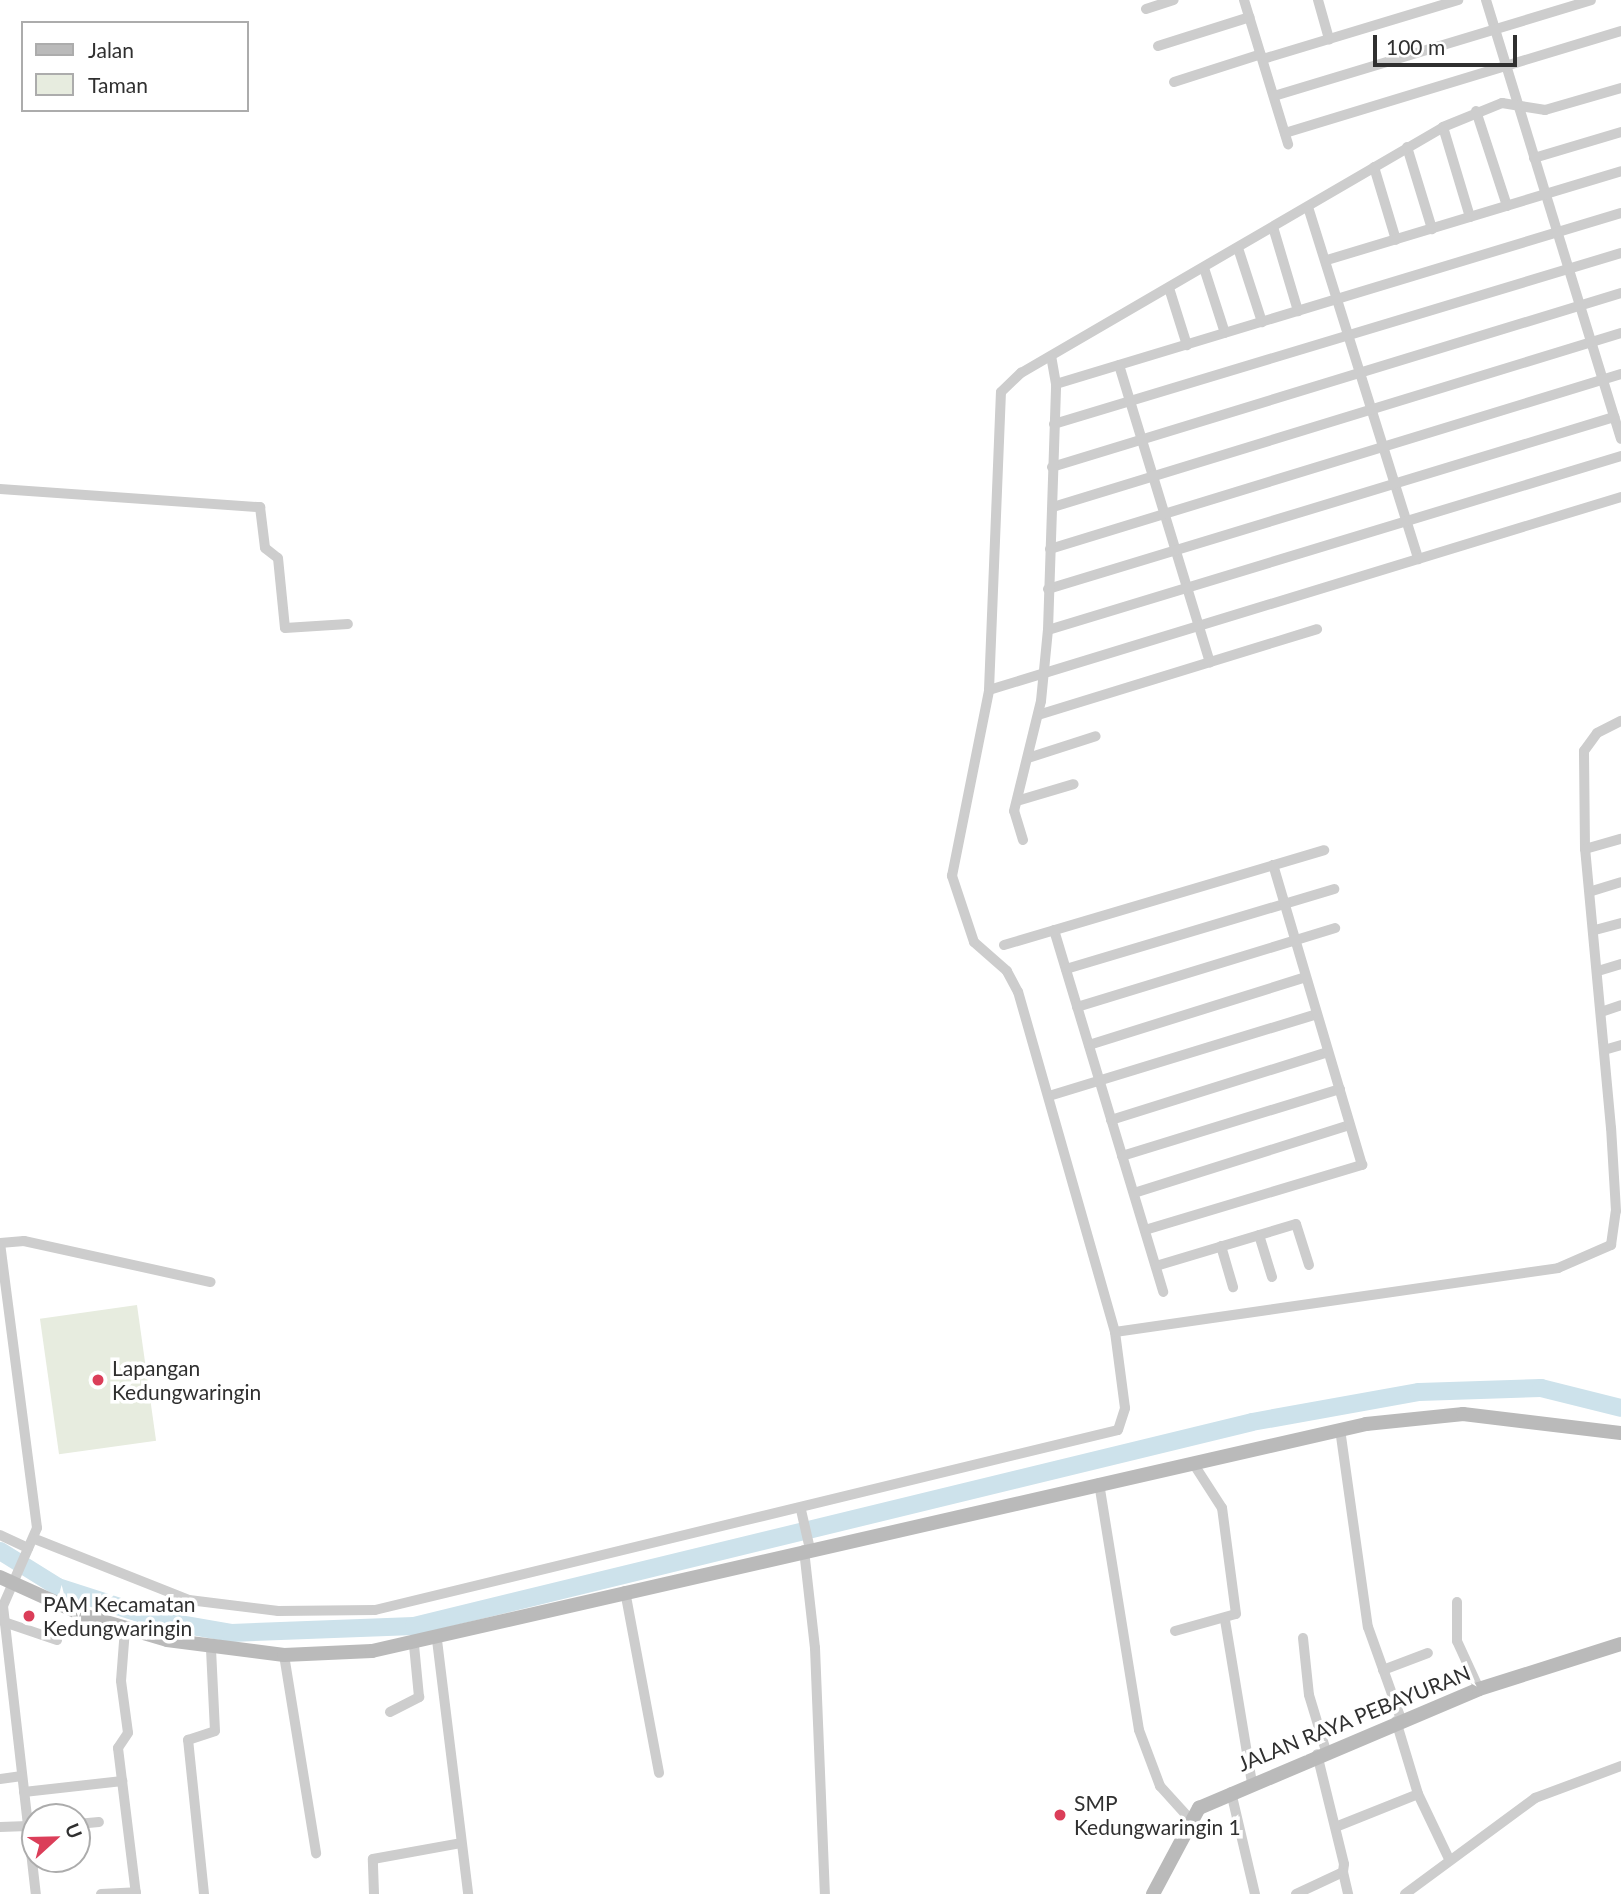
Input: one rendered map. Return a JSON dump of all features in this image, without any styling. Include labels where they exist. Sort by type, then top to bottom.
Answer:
[{"type":"street","points":[[1146,9],[1174,0]]},
{"type":"street","points":[[1244,0],[1287,138],[1621,31]]},
{"type":"street","points":[[1174,82],[1458,0]]},
{"type":"street","points":[[1486,0],[1621,439]]},
{"type":"street","points":[[1274,96],[1591,0]]},
{"type":"street","points":[[1320,1],[1329,39]]},
{"type":"street","points":[[1158,46],[1250,17]]},
{"type":"street","points":[[0,1535],[29,1548],[189,1600],[278,1611],[375,1611],[802,1516],[1118,1430],[1125,1408],[1115,1332],[1049,1096],[1012,978],[974,943],[952,876],[989,690],[1001,392],[1051,356],[1443,127],[1476,111],[1517,105],[1545,110],[1621,89]]},
{"type":"street","points":[[1476,111],[1507,206]]},
{"type":"street","points":[[1443,127],[1470,217]]},
{"type":"street","points":[[1534,158],[1621,132]]},
{"type":"street","points":[[1407,147],[1432,229]]},
{"type":"street","points":[[1374,167],[1396,240]]},
{"type":"street","points":[[1326,260],[1621,172]]},
{"type":"street","points":[[1308,207],[1418,559]]},
{"type":"street","points":[[1056,384],[1621,213]]},
{"type":"street","points":[[1273,227],[1298,311]]},
{"type":"street","points":[[1238,248],[1262,322]]},
{"type":"street","points":[[1054,424],[1621,253]]},
{"type":"street","points":[[1204,268],[1225,333]]},
{"type":"street","points":[[1169,288],[1187,345]]},
{"type":"street","points":[[1052,467],[1621,293]]},
{"type":"street","points":[[1053,507],[1621,333]]},
{"type":"street","points":[[1023,840],[1017,801],[1038,715],[1048,630],[1056,384],[1051,356]]},
{"type":"street","points":[[1119,365],[1210,662]]},
{"type":"street","points":[[1049,549],[1621,374]]},
{"type":"street","points":[[1048,589],[1614,417]]},
{"type":"street","points":[[1048,630],[1621,456]]},
{"type":"street","points":[[0,489],[260,507],[265,548],[278,558],[285,628],[348,624]]},
{"type":"street","points":[[989,690],[1621,497]]},
{"type":"street","points":[[1038,715],[1317,629]]},
{"type":"street","points":[[1115,1332],[1558,1268],[1611,1245],[1619,1210],[1616,1127],[1608,1090],[1592,891],[1585,849],[1584,751],[1597,733],[1621,721]]},
{"type":"street","points":[[1028,758],[1096,736]]},
{"type":"street","points":[[1017,801],[1074,784]]},
{"type":"street","points":[[1585,849],[1621,839]]},
{"type":"street","points":[[1003,945],[1324,850]]},
{"type":"street","points":[[1145,1230],[1362,1165],[1273,865]]},
{"type":"street","points":[[1592,891],[1621,882]]},
{"type":"street","points":[[1066,969],[1334,889]]},
{"type":"street","points":[[1595,930],[1621,922]]},
{"type":"street","points":[[1077,1007],[1335,928]]},
{"type":"street","points":[[1054,930],[1163,1292]]},
{"type":"street","points":[[1598,971],[1621,964]]},
{"type":"street","points":[[1089,1045],[1306,978]]},
{"type":"street","points":[[1601,1012],[1621,1005]]},
{"type":"street","points":[[1049,1096],[1317,1014]]},
{"type":"street","points":[[1604,1050],[1621,1045]]},
{"type":"street","points":[[1111,1120],[1328,1052]]},
{"type":"street","points":[[1608,1090],[1621,1086]]},
{"type":"street","points":[[1122,1156],[1339,1089]]},
{"type":"street","points":[[1133,1193],[1350,1125]]},
{"type":"street","points":[[1156,1266],[1296,1224],[1309,1265]]},
{"type":"street","points":[[1259,1235],[1272,1277]]},
{"type":"street","points":[[26,1803],[5,1680],[4,1622],[8,1578],[29,1548],[0,1243],[24,1241],[211,1282]]},
{"type":"street","points":[[1221,1246],[1233,1287]]},
{"type":"street","points":[[8,1578],[125,1629],[211,1648],[284,1655],[414,1645],[808,1548],[1340,1429],[1463,1414],[1621,1433]]},
{"type":"street","points":[[1340,1429],[1368,1627],[1399,1720],[1418,1794],[1448,1857]]},
{"type":"street","points":[[1175,1631],[1225,1620],[1236,1614],[1229,1538],[1212,1486],[1193,1463]]},
{"type":"street","points":[[1100,1483],[1139,1730],[1160,1786],[1189,1818],[1153,1894]]},
{"type":"street","points":[[802,1516],[808,1548],[815,1648],[825,1894]]},
{"type":"street","points":[[625,1591],[659,1773]]},
{"type":"street","points":[[1457,1602],[1457,1641],[1479,1689]]},
{"type":"street","points":[[1225,1620],[1252,1783]]},
{"type":"street","points":[[4,1622],[57,1640]]},
{"type":"street","points":[[101,1894],[136,1893],[118,1744],[128,1728],[121,1681],[125,1629]]},
{"type":"street","points":[[1303,1638],[1310,1700],[1338,1826],[1348,1894]]},
{"type":"street","points":[[437,1640],[468,1894]]},
{"type":"street","name":"JALAN RAYA PEBAYURAN","points":[[1189,1818],[1231,1792],[1399,1720],[1479,1689],[1621,1644]]},
{"type":"street","points":[[390,1712],[419,1697],[414,1645]]},
{"type":"street","points":[[204,1894],[188,1740],[215,1731],[211,1648]]},
{"type":"street","points":[[1383,1670],[1428,1653]]},
{"type":"street","points":[[284,1655],[316,1853]]},
{"type":"street","points":[[1405,1894],[1448,1857],[1559,1784],[1621,1766]]},
{"type":"street","points":[[0,1779],[22,1776]]},
{"type":"street","points":[[24,1793],[122,1781]]},
{"type":"street","points":[[1231,1792],[1255,1894]]},
{"type":"street","points":[[1338,1826],[1418,1794]]},
{"type":"street","points":[[91,1823],[99,1822]]},
{"type":"street","points":[[0,1827],[21,1826]]},
{"type":"street","points":[[374,1894],[373,1859],[461,1843]]},
{"type":"street","points":[[1296,1894],[1343,1872]]},
{"type":"street","points":[[35,1873],[36,1894]]},
{"type":"green space","name":"Lapangan Kedungwaringin","points":[[137,1305],[156,1441],[59,1454],[40,1319]]},
{"type":"waterway","points":[[0,1551],[58,1587],[163,1621],[231,1633],[414,1626],[1252,1422],[1419,1392],[1541,1388],[1621,1408]]},
{"type":"place","name":"Lapangan Kedungwaringin","points":[[98,1380]]},
{"type":"place","name":"PAM Kecamatan Kedungwaringin","points":[[29,1616]]},
{"type":"place","name":"SMP Kedungwaringin 1","points":[[1060,1815]]}]
